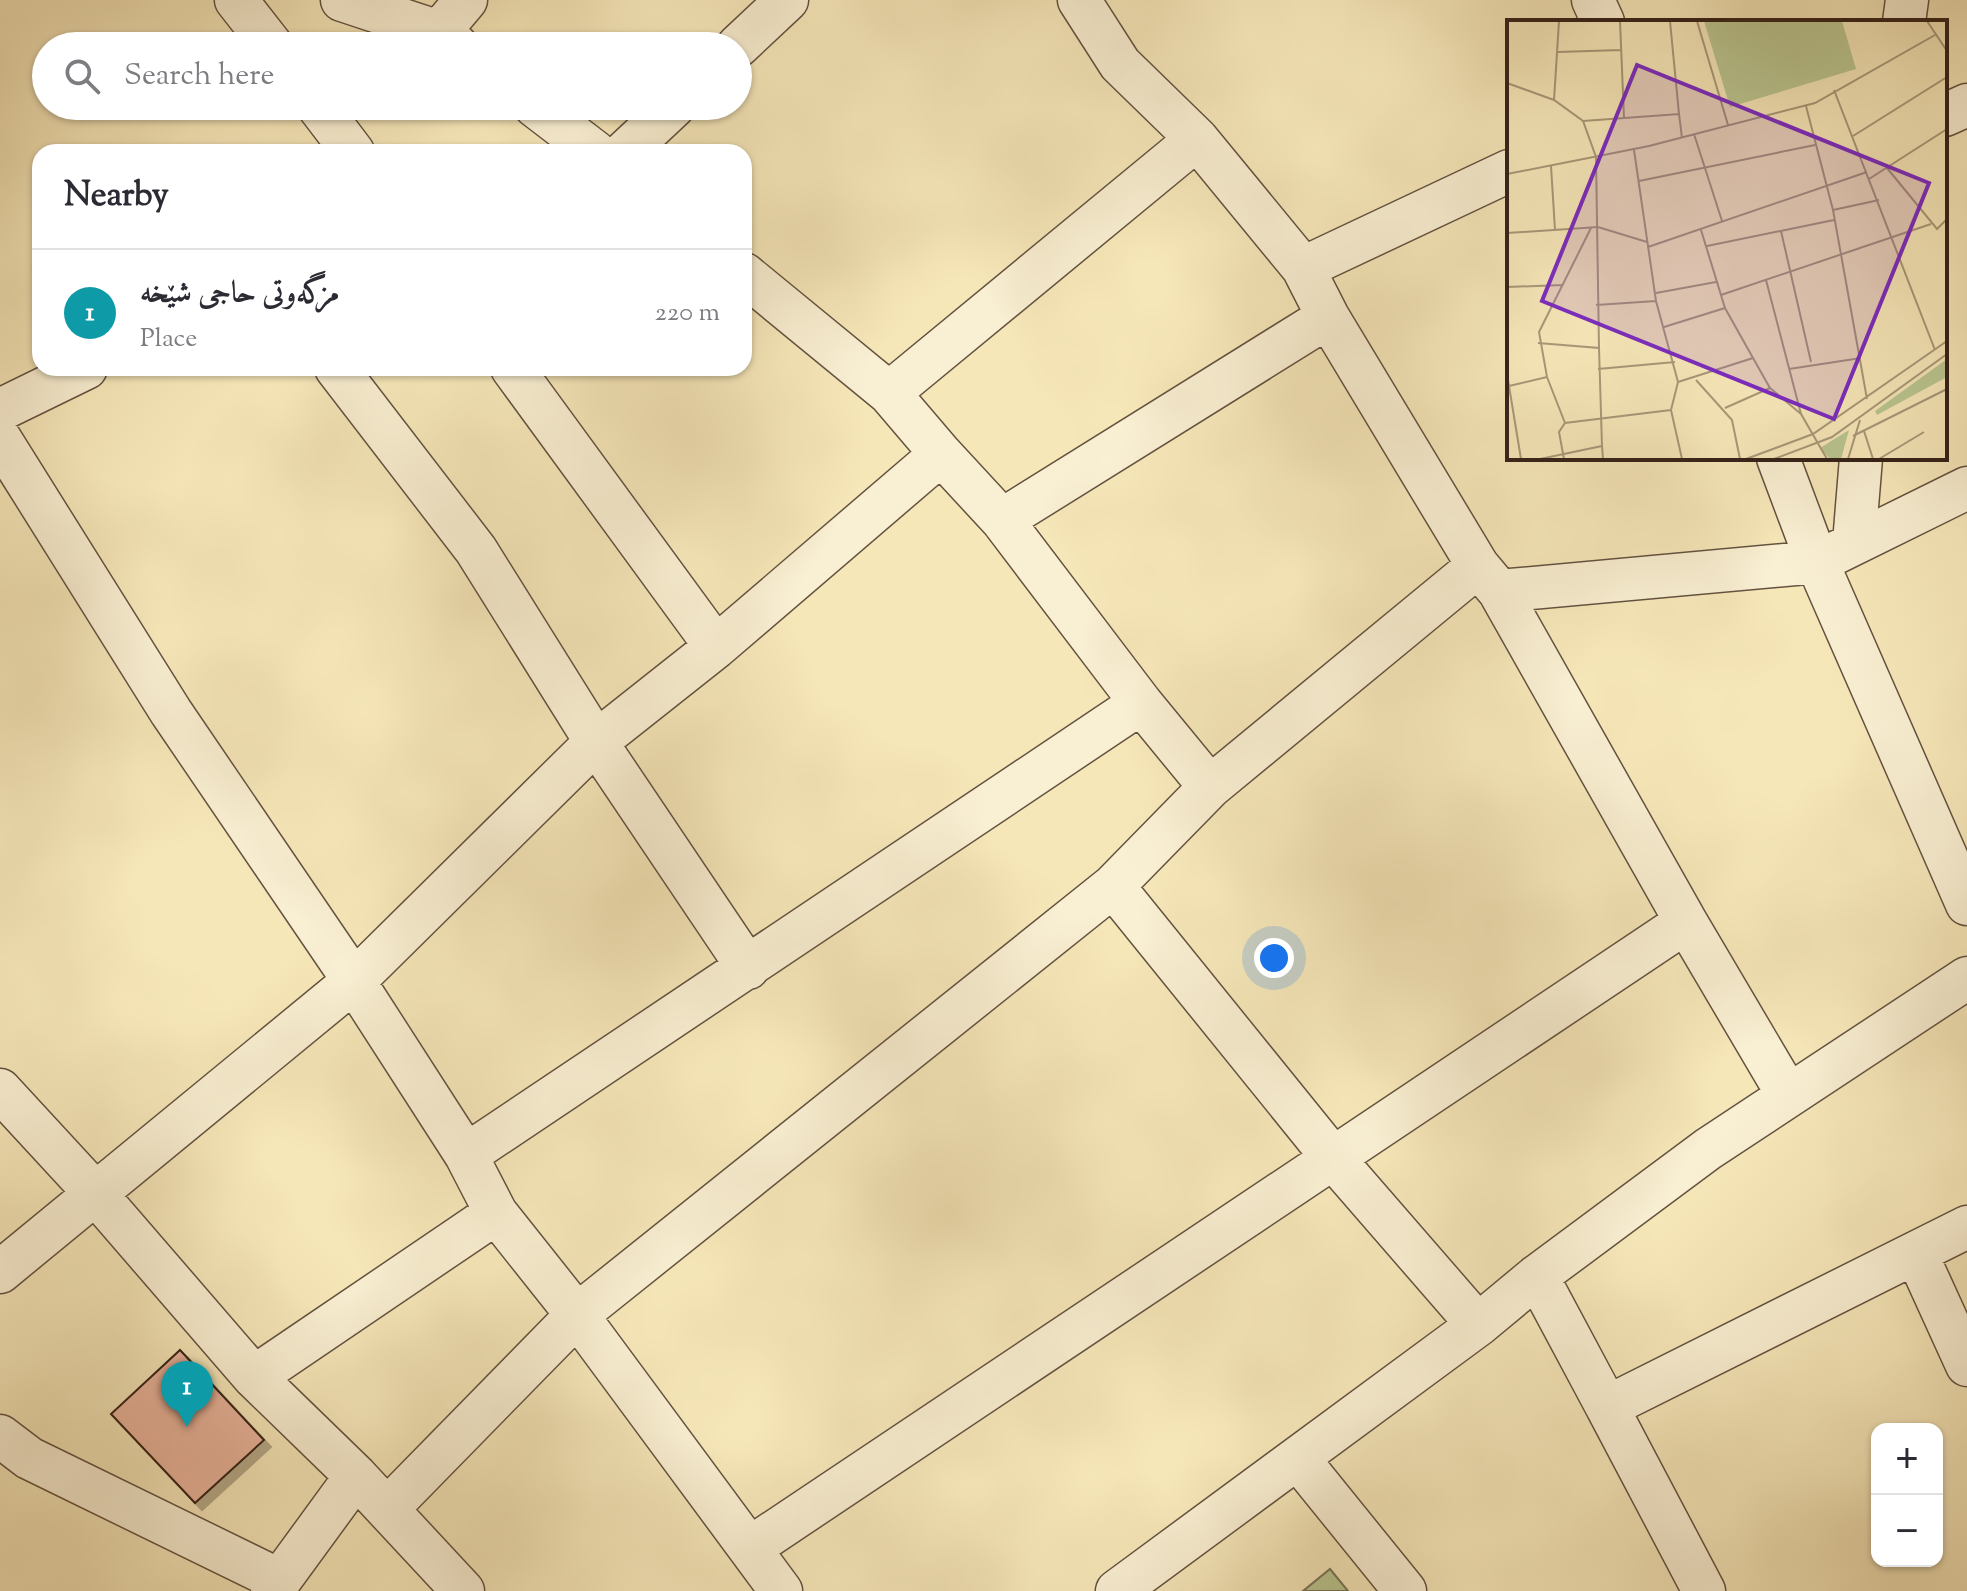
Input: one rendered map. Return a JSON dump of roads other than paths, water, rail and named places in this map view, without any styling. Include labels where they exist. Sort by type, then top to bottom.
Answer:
[{"type":"street","points":[[236,0],[261,32]]},
{"type":"street","points":[[342,0],[429,32]]},
{"type":"street","points":[[451,32],[466,0]]},
{"type":"street","points":[[752,33],[787,0]]},
{"type":"street","points":[[1079,0],[1120,64],[1197,139],[1303,268],[1328,317],[1489,578],[1788,1095]]},
{"type":"street","points":[[1593,0],[1602,20]]},
{"type":"street","points":[[1904,20],[1907,0]]},
{"type":"street","points":[[1947,114],[1967,105]]},
{"type":"street","points":[[329,120],[347,144]]},
{"type":"street","points":[[553,120],[585,144]]},
{"type":"street","points":[[634,144],[659,120]]},
{"type":"street","points":[[889,393],[1197,139]]},
{"type":"street","points":[[1303,268],[1507,172]]},
{"type":"street","points":[[752,281],[889,393],[1002,520],[1141,703],[1210,787]]},
{"type":"street","points":[[1002,520],[1328,317]]},
{"type":"street","points":[[0,410],[70,376]]},
{"type":"street","points":[[342,376],[476,550],[596,742],[748,968]]},
{"type":"street","points":[[518,376],[716,647]]},
{"type":"street","points":[[0,439],[171,712],[354,981],[466,1155],[496,1213],[577,1315],[781,1591]]},
{"type":"street","points":[[0,1272],[354,981],[596,742],[716,647],[941,454]]},
{"type":"street","points":[[1779,460],[1817,562],[1967,904]]},
{"type":"street","points":[[1854,543],[1861,460]]},
{"type":"street","points":[[388,1508],[577,1315],[1113,886],[1210,787],[1489,578],[1817,562],[1967,488]]},
{"type":"street","points":[[466,1155],[1141,703]]},
{"type":"street","points":[[1113,886],[1333,1158],[1478,1325]]},
{"type":"street","points":[[750,1548],[1686,922]]},
{"type":"street","points":[[1117,1591],[1299,1460],[1478,1325],[1537,1276],[1708,1149],[1967,978]]},
{"type":"street","points":[[0,1090],[95,1193],[254,1377],[388,1508],[463,1591]]},
{"type":"street","points":[[254,1377],[496,1213]]},
{"type":"street","points":[[1607,1407],[1967,1227]]},
{"type":"street","points":[[1916,1253],[1967,1365]]},
{"type":"street","points":[[1537,1276],[1704,1591]]},
{"type":"street","points":[[0,1436],[29,1458],[276,1586],[356,1476]]},
{"type":"street","points":[[1299,1460],[1405,1591]]},
{"type":"place","name":"مزگەوتی حاجی شێخە","points":[[187,1427]]}]
